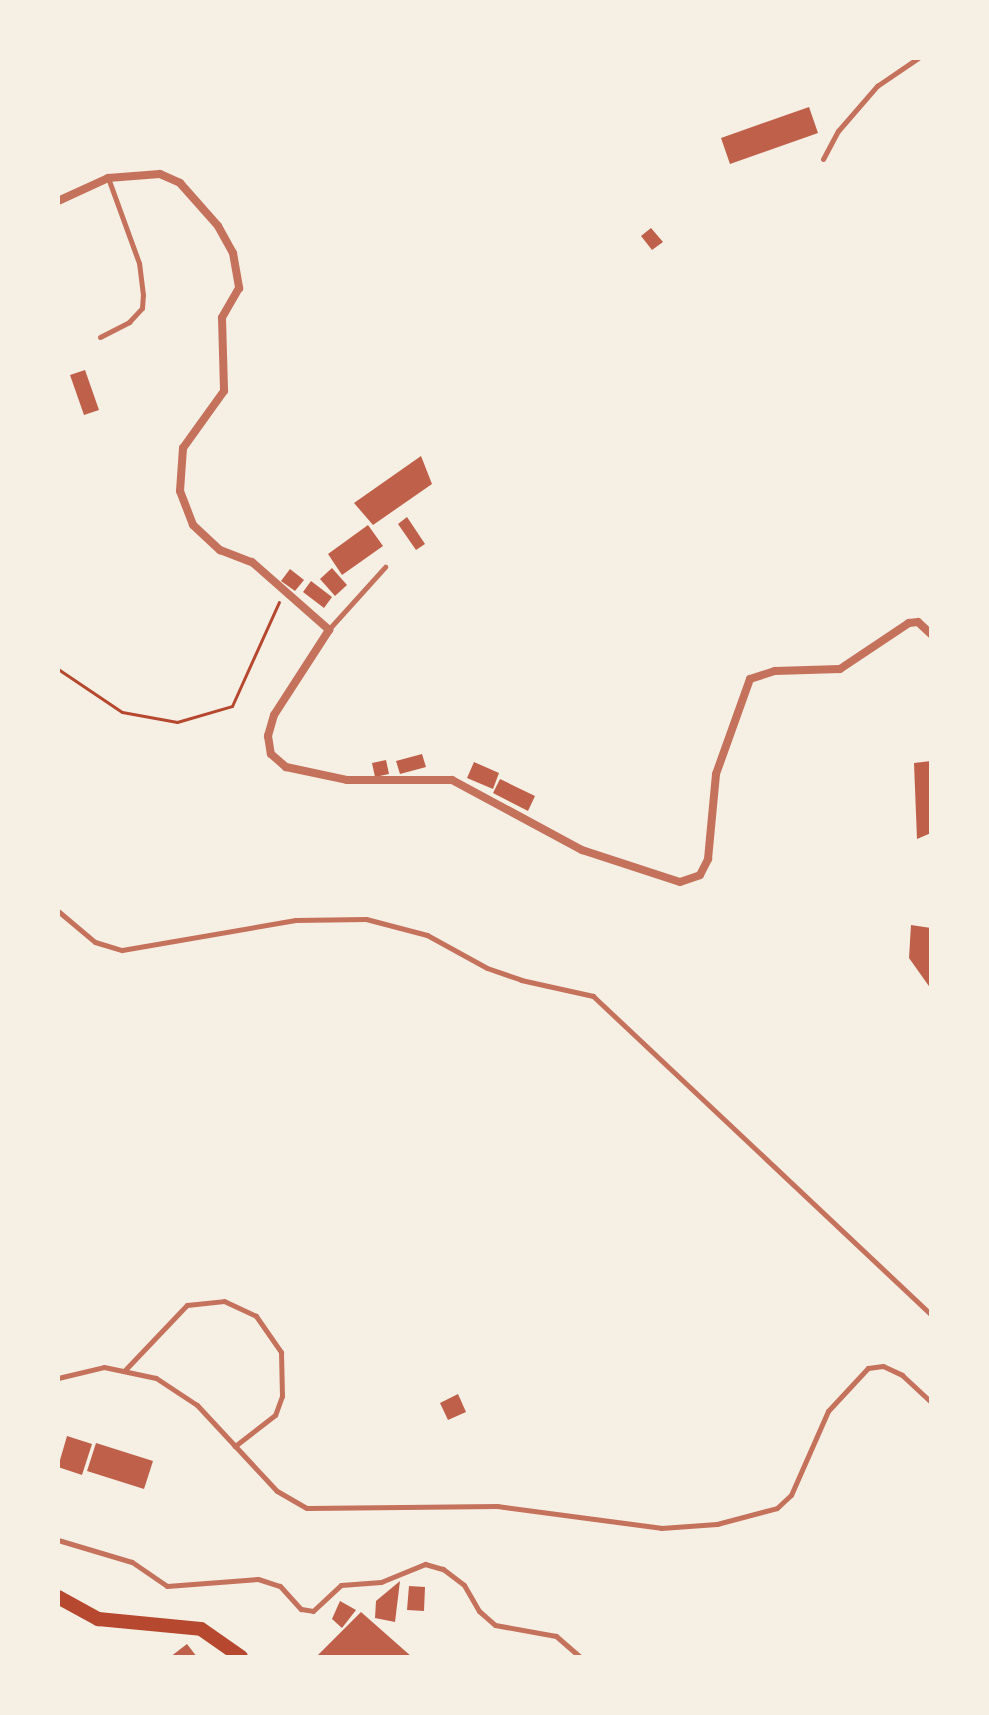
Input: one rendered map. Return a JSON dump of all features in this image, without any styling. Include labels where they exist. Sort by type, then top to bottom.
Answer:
[{"type":"main road","points":[[58,1597],[98,1619],[201,1629],[241,1657]]},
{"type":"street","points":[[58,201],[108,178],[160,174],[180,183],[218,226],[233,253],[239,288],[222,318],[224,391],[183,448],[180,491],[193,525],[220,550],[252,562],[329,630],[274,715],[268,736],[271,754],[286,767],[347,780],[452,780],[543,832],[671,882],[695,878],[705,869],[716,774],[750,679],[775,671],[840,669],[909,623],[918,622],[931,634]]},
{"type":"lane","points":[[823,159],[838,131],[877,86],[918,58]]},
{"type":"lane","points":[[100,337],[129,322],[142,308],[143,295],[139,263],[108,178]]},
{"type":"lane","points":[[329,630],[385,567]]},
{"type":"lane","points":[[58,911],[95,942],[122,950],[295,920],[366,919],[427,935],[510,976],[593,996],[931,1314]]},
{"type":"lane","points":[[125,1370],[187,1305],[224,1301],[256,1316],[281,1352],[282,1396],[275,1415],[235,1446]]},
{"type":"lane","points":[[58,1378],[104,1367],[156,1378],[197,1405],[277,1491],[307,1508],[497,1506],[661,1528],[717,1524],[777,1508],[791,1495],[828,1411],[868,1368],[883,1366],[902,1375],[931,1402]]},
{"type":"lane","points":[[58,1540],[132,1562],[167,1586],[258,1579],[280,1586],[301,1609],[313,1611],[341,1585],[381,1582],[425,1564],[443,1569],[464,1585],[479,1611],[495,1625],[556,1636],[580,1657]]},
{"type":"path","points":[[58,669],[122,712],[177,722],[232,706],[284,590]]},
{"type":"building","points":[[809,107],[818,133],[730,164],[721,138]]},
{"type":"building","points":[[651,228],[663,242],[652,250],[641,236]]},
{"type":"building","points":[[85,370],[99,410],[84,415],[70,375]]},
{"type":"building","points":[[421,456],[432,484],[373,525],[354,503]]},
{"type":"building","points":[[407,517],[425,544],[416,550],[398,524]]},
{"type":"building","points":[[368,525],[383,546],[342,575],[328,554]]},
{"type":"building","points":[[332,568],[347,585],[335,596],[320,579]]},
{"type":"building","points":[[290,569],[304,580],[295,591],[281,581]]},
{"type":"building","points":[[311,581],[332,597],[324,608],[303,592]]},
{"type":"building","points":[[422,754],[426,767],[400,774],[396,761]]},
{"type":"building","points":[[386,760],[389,774],[375,777],[372,763]]},
{"type":"building","points":[[931,761],[931,833],[917,839],[914,763]]},
{"type":"building","points":[[474,762],[499,773],[493,789],[467,778]]},
{"type":"building","points":[[500,779],[535,796],[528,811],[493,793]]},
{"type":"building","points":[[911,925],[931,928],[931,989],[909,958]]},
{"type":"building","points":[[458,1394],[466,1412],[448,1420],[440,1403]]},
{"type":"building","points":[[67,1436],[92,1444],[82,1475],[58,1467]]},
{"type":"building","points":[[96,1443],[153,1461],[144,1489],[87,1471]]},
{"type":"building","points":[[400,1581],[395,1622],[375,1618],[376,1601]]},
{"type":"building","points":[[409,1586],[425,1587],[424,1611],[407,1610]]},
{"type":"building","points":[[340,1601],[356,1610],[342,1628],[332,1619]]},
{"type":"building","points":[[361,1612],[412,1657],[316,1657]]},
{"type":"building","points":[[187,1644],[197,1657],[170,1657]]}]
